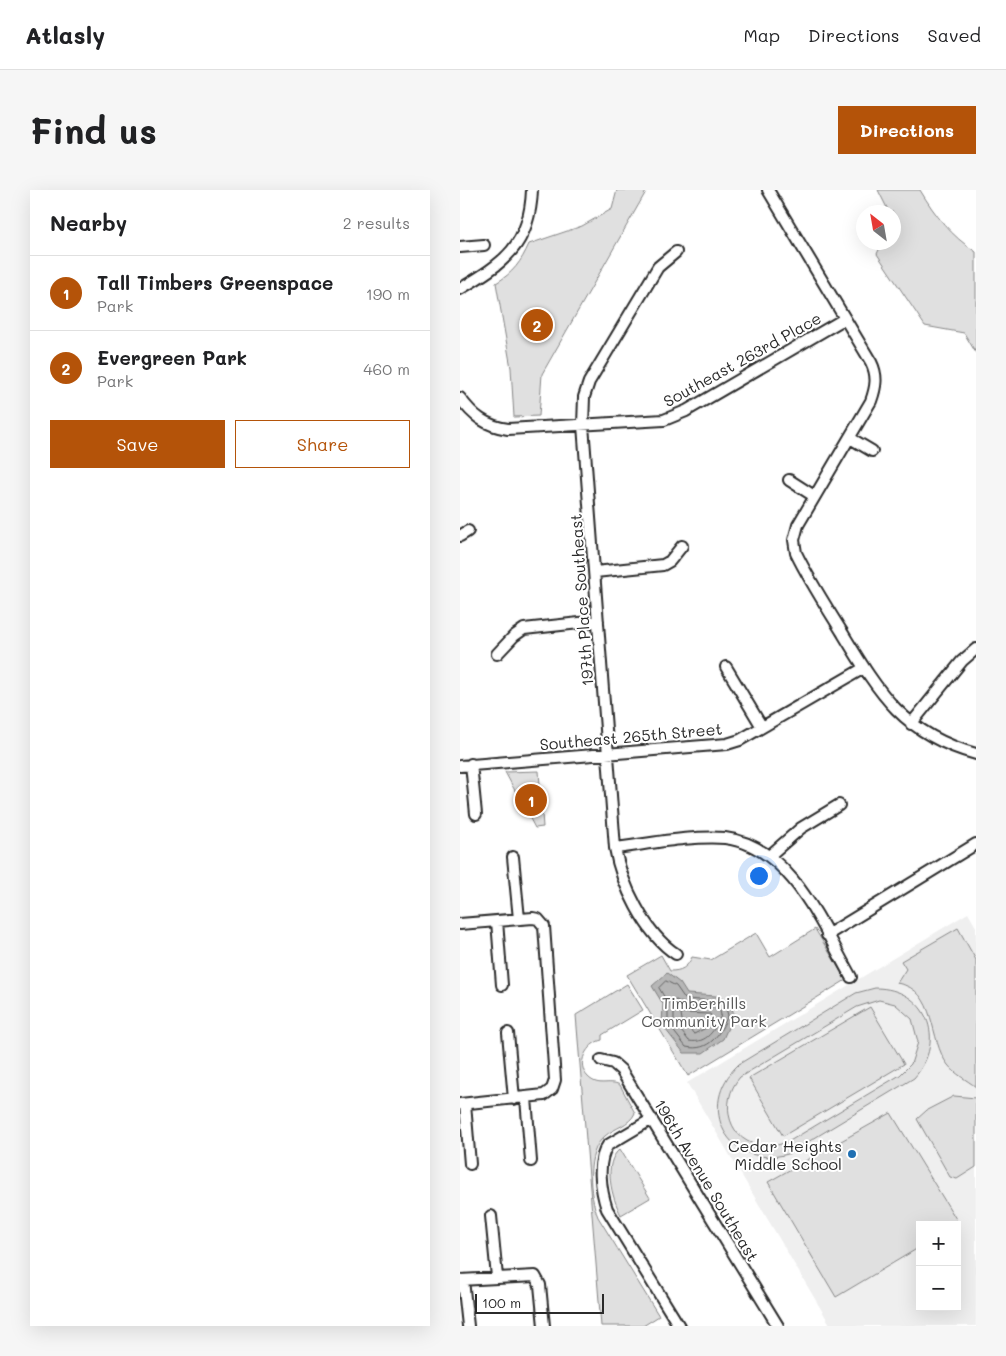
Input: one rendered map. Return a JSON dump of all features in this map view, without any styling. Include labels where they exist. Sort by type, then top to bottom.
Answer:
[{"type":"street","points":[[460,289],[494,268],[506,258],[526,228],[532,190]]},
{"type":"street","points":[[768,190],[874,368],[876,385],[871,401],[798,525],[794,540],[796,553],[864,668],[885,699],[911,724],[949,746],[976,754]]},
{"type":"street","points":[[460,248],[484,245]]},
{"type":"street","name":"197th Place Southeast","points":[[676,252],[658,267],[589,382],[584,397],[583,425],[615,848],[622,880],[658,940],[676,954]]},
{"type":"street","name":"Southeast 263rd Place","points":[[460,398],[475,416],[488,425],[508,429],[664,420],[686,411],[844,319]]},
{"type":"street","points":[[850,438],[872,451]]},
{"type":"street","points":[[789,480],[814,496]]},
{"type":"street","points":[[595,572],[663,565],[670,561],[682,546]]},
{"type":"street","points":[[497,654],[514,636],[524,629],[598,622]]},
{"type":"street","points":[[911,724],[962,661],[976,649]]},
{"type":"street","points":[[726,667],[762,727]]},
{"type":"street","name":"Southeast 265th Street","points":[[460,766],[727,744],[740,740],[864,668]]},
{"type":"street","points":[[471,764],[476,814]]},
{"type":"street","points":[[769,856],[801,828],[839,804]]},
{"type":"street","points":[[615,848],[724,838],[746,844],[769,856],[796,883],[851,977]]},
{"type":"street","points":[[827,935],[976,844]]},
{"type":"street","points":[[514,857],[519,919]]},
{"type":"street","points":[[460,924],[536,918],[542,923],[545,930],[555,1080],[552,1089],[544,1095],[462,1104],[470,1164]]},
{"type":"street","points":[[497,921],[502,985]]},
{"type":"street","points":[[508,1033],[514,1099]]},
{"type":"street","name":"196th Avenue Southeast","points":[[601,1060],[613,1063],[621,1070],[778,1326]]},
{"type":"street","points":[[526,1098],[531,1161]]},
{"type":"street","points":[[652,1119],[608,1145],[605,1150],[601,1160],[604,1199],[609,1213],[679,1326]]},
{"type":"street","points":[[492,1216],[497,1276]]},
{"type":"street","points":[[468,1326],[461,1280],[531,1274],[537,1277],[540,1286],[544,1326]]},
{"type":"shaded area","name":"Cedar Heights Middle School","points":[[968,913],[976,927],[976,1326],[831,1326],[687,1083]]},
{"type":"green space","points":[[617,190],[647,190],[542,374],[539,416],[514,417],[511,368],[496,283],[516,266],[529,244],[582,226],[612,209]]},
{"type":"green space","points":[[878,190],[920,190],[944,224],[976,252],[976,353],[964,333],[925,326],[877,254],[879,250],[901,250],[901,205],[886,205]]},
{"type":"green space","points":[[539,771],[543,827],[535,828],[505,772]]},
{"type":"green space","points":[[958,928],[976,960],[976,1087],[948,1065],[937,1043],[926,1005],[919,995],[910,988],[897,983],[906,969],[901,961]]},
{"type":"green space","name":"Timberhills Community Park","points":[[815,929],[846,980],[688,1076],[627,975],[661,955],[670,971],[683,968],[692,957],[711,960],[756,933],[770,957]]},
{"type":"green space","points":[[627,984],[643,1010],[602,1035],[602,1040],[592,1045],[584,1055],[583,1060],[584,1072],[592,1080],[600,1083],[616,1083],[620,1085],[635,1113],[629,1121],[605,1136],[594,1152],[591,1174],[592,1197],[598,1217],[659,1316],[643,1326],[601,1326],[576,1015]]},
{"type":"green space","points":[[875,988],[893,990],[919,1006],[926,1018],[930,1032],[929,1047],[924,1063],[914,1078],[788,1154],[767,1157],[749,1153],[734,1144],[724,1131],[719,1115],[719,1098],[726,1081],[739,1064],[856,993]],"holes":[[[879,1000],[895,1004],[912,1019],[918,1042],[911,1064],[900,1075],[788,1142],[765,1146],[742,1138],[735,1130],[730,1120],[729,1098],[733,1087],[740,1077],[857,1007]]]},
{"type":"green space","points":[[870,1007],[904,1064],[783,1136],[749,1078]]},
{"type":"green space","points":[[954,1096],[976,1098],[976,1167],[957,1179],[950,1177],[917,1119],[927,1110]]},
{"type":"green space","points":[[891,1113],[956,1219],[955,1221],[916,1221],[916,1249],[836,1297],[768,1182]]},
{"type":"green space","points":[[620,1149],[650,1198],[621,1215],[610,1181],[611,1163]]},
{"type":"water","points":[[667,973],[680,983],[687,994],[716,996],[730,1003],[734,1014],[723,1039],[703,1053],[684,1053],[662,1025],[663,1004],[652,986]]},
{"type":"place","name":"Evergreen Park","points":[[537,325]]},
{"type":"place","name":"Tall Timbers Greenspace","points":[[531,800]]},
{"type":"place","name":"Cedar Heights Middle School","points":[[852,1154]]}]
